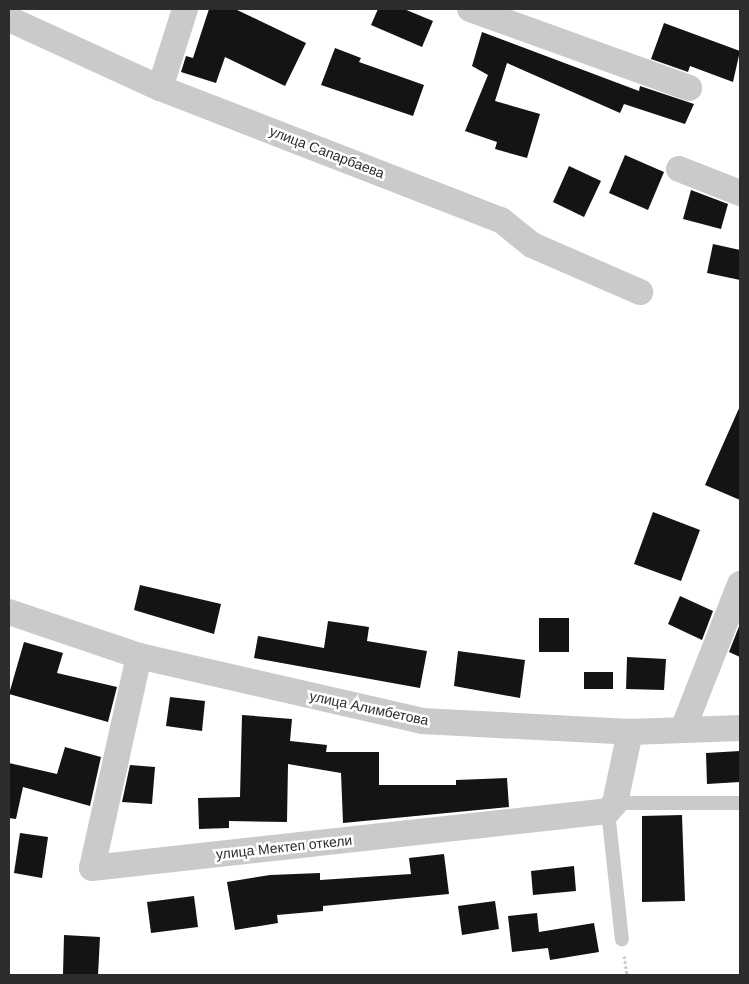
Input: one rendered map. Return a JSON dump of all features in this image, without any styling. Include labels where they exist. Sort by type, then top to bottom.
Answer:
[{"type":"street","points":[[160,88],[185,9]]},
{"type":"street","points":[[470,9],[688,88]]},
{"type":"street","name":"улица Сапарбаева","points":[[9,19],[160,88],[501,220],[532,245],[640,292]]},
{"type":"street","points":[[679,169],[740,193]]},
{"type":"street","points":[[683,730],[740,584]]},
{"type":"street","name":"улица Алимбетова","points":[[9,612],[139,656],[422,721],[630,732],[740,728]]},
{"type":"street","name":"улица Мектеп откели","points":[[139,656],[92,868],[611,807]]},
{"type":"street","points":[[611,807],[630,732]]},
{"type":"lane","points":[[622,940],[611,807],[740,804]]},
{"type":"building","points":[[209,9],[235,9],[306,43],[285,86],[225,57],[216,83],[181,72],[186,56],[193,58]]},
{"type":"building","points":[[378,9],[404,9],[433,21],[422,47],[371,25]]},
{"type":"building","points":[[664,23],[740,51],[733,82],[690,66],[688,72],[651,59]]},
{"type":"building","points":[[482,32],[639,91],[640,86],[694,104],[685,124],[624,104],[620,113],[507,63],[495,101],[540,114],[527,158],[495,149],[497,142],[465,131],[488,75],[472,66]]},
{"type":"building","points":[[335,48],[361,58],[359,62],[424,85],[413,116],[321,85]]},
{"type":"building","points":[[625,155],[664,172],[648,210],[609,193]]},
{"type":"building","points":[[569,166],[601,181],[584,217],[553,202]]},
{"type":"building","points":[[691,190],[728,204],[721,229],[683,219]]},
{"type":"building","points":[[713,244],[740,250],[740,280],[707,273]]},
{"type":"building","points":[[740,406],[740,500],[705,485]]},
{"type":"building","points":[[653,512],[700,530],[681,581],[634,564]]},
{"type":"building","points":[[140,585],[221,604],[214,634],[134,610]]},
{"type":"building","points":[[680,596],[713,611],[702,640],[668,624]]},
{"type":"building","points":[[539,618],[569,618],[569,652],[539,652]]},
{"type":"building","points":[[328,621],[369,627],[367,641],[427,651],[420,688],[254,658],[258,636],[324,648]]},
{"type":"building","points":[[740,624],[740,657],[729,652]]},
{"type":"building","points":[[24,642],[63,653],[57,673],[117,687],[108,722],[9,694]]},
{"type":"building","points":[[458,651],[525,660],[520,698],[454,686]]},
{"type":"building","points":[[627,657],[666,659],[664,690],[626,689]]},
{"type":"building","points":[[584,672],[613,672],[613,689],[584,689]]},
{"type":"building","points":[[170,697],[205,701],[202,731],[166,726]]},
{"type":"building","points":[[242,715],[292,719],[290,741],[327,745],[326,752],[379,752],[379,785],[456,785],[456,780],[507,778],[509,807],[343,823],[341,773],[288,764],[287,822],[229,821],[229,828],[199,829],[198,798],[240,797]]},
{"type":"building","points":[[65,747],[101,757],[90,806],[23,787],[16,819],[9,818],[9,763],[57,774]]},
{"type":"building","points":[[740,751],[740,782],[707,784],[706,753]]},
{"type":"building","points":[[130,765],[155,767],[152,804],[122,802]]},
{"type":"building","points":[[682,815],[685,901],[642,902],[642,816]]},
{"type":"building","points":[[20,833],[48,837],[42,878],[14,873]]},
{"type":"building","points":[[444,854],[449,894],[323,906],[323,911],[277,915],[278,923],[235,930],[227,882],[270,875],[320,873],[320,880],[411,874],[409,858]]},
{"type":"building","points":[[574,866],[576,891],[533,895],[531,871]]},
{"type":"building","points":[[194,896],[198,927],[151,933],[147,902]]},
{"type":"building","points":[[495,901],[499,929],[462,935],[458,906]]},
{"type":"building","points":[[537,913],[539,932],[594,923],[599,952],[550,960],[548,948],[512,952],[508,916]]},
{"type":"building","points":[[64,935],[100,937],[98,975],[63,974]]}]
